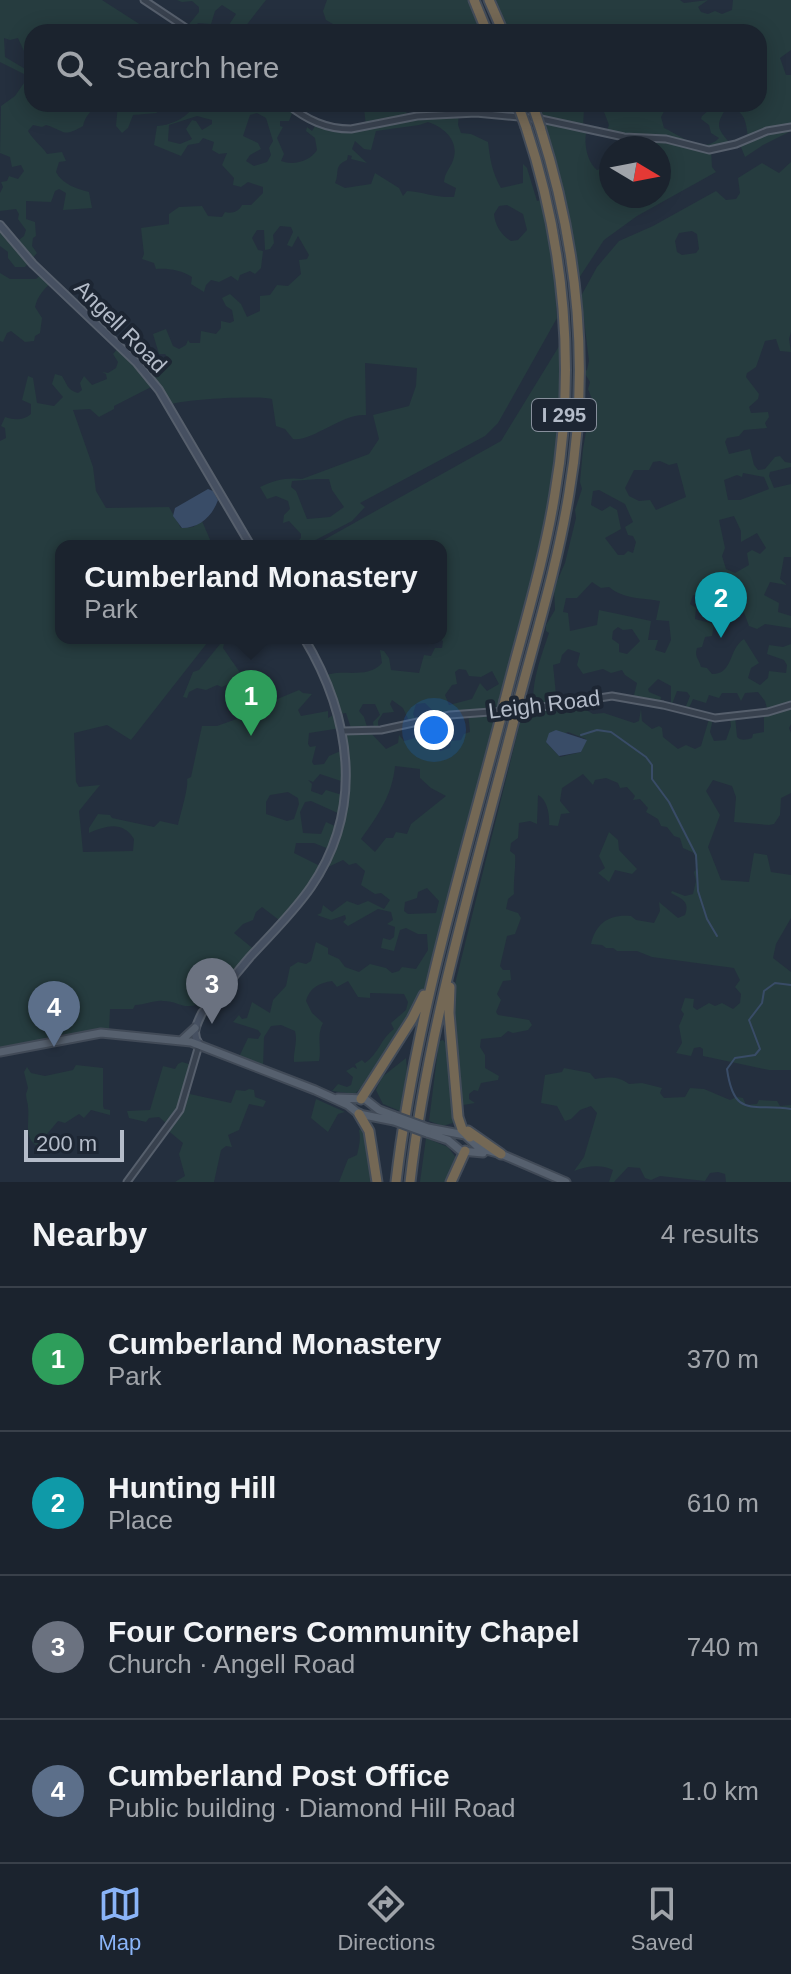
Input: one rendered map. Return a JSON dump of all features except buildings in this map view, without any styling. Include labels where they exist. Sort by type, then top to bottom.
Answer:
[{"type":"highway","points":[[474,0],[484,24]]},
{"type":"highway","points":[[489,0],[500,24]]},
{"type":"highway","name":"I 295","points":[[396,1182],[411,1083],[439,955],[551,515],[561,457],[565,338],[559,268],[548,209],[520,112]]},
{"type":"highway","name":"I 295","points":[[410,1182],[431,1052],[565,519],[578,412],[578,328],[573,268],[559,195],[535,112]]},
{"type":"highway","points":[[461,925],[449,1006],[459,1123],[469,1137]]},
{"type":"highway","points":[[363,1100],[416,1013],[439,955]]},
{"type":"highway","points":[[457,1102],[467,1130],[502,1156]]},
{"type":"highway","points":[[360,1114],[369,1131],[377,1182]]},
{"type":"highway","points":[[451,1182],[463,1150]]},
{"type":"main road","name":"Angell Road","points":[[0,225],[33,264],[154,382],[248,540]]},
{"type":"main road","points":[[181,1040],[195,1028],[203,1012],[299,904],[323,866],[338,828],[344,799],[346,761],[343,731],[329,684],[307,644]]},
{"type":"main road","points":[[195,1028],[199,1044]]},
{"type":"main road","points":[[0,1052],[101,1033],[181,1040],[199,1044],[332,1098],[360,1114],[395,1118]]},
{"type":"main road","points":[[332,1098],[363,1100],[463,1150],[502,1156]]},
{"type":"main road","points":[[360,1114],[355,1104],[363,1100]]},
{"type":"main road","points":[[360,1114],[370,1110],[363,1100]]},
{"type":"main road","points":[[427,1130],[469,1137],[479,1148],[566,1182]]},
{"type":"main road","points":[[463,1150],[471,1147],[469,1137]]},
{"type":"main road","points":[[463,1150],[457,1139],[469,1137]]},
{"type":"street","points":[[144,0],[180,24]]},
{"type":"street","points":[[299,112],[314,122],[339,129],[431,114],[476,113],[541,119],[624,137],[666,139],[702,150],[730,146],[767,131],[791,127]]},
{"type":"street","name":"Leigh Road","points":[[343,731],[381,730],[450,715],[529,709],[612,696],[715,718],[768,712],[791,705]]},
{"type":"street","points":[[127,1182],[180,1110],[199,1044]]},
{"type":"green space","points":[[0,0],[102,0],[139,24],[24,24],[24,51],[18,38],[4,38],[5,57],[24,68],[24,74],[0,62]]},
{"type":"green space","points":[[177,0],[266,0],[247,24],[230,24],[236,14],[222,5],[215,11],[211,24],[189,24],[199,12],[199,7],[192,1]]},
{"type":"green space","points":[[327,0],[473,0],[484,24],[333,24],[326,20],[323,11]]},
{"type":"green space","points":[[496,0],[680,0],[684,3],[708,0],[698,7],[701,12],[722,14],[732,10],[733,0],[791,0],[791,50],[780,58],[786,75],[791,75],[791,131],[745,157],[739,142],[748,137],[745,120],[739,112],[767,112],[767,24],[506,24]]},
{"type":"green space","points":[[24,83],[24,112],[90,112],[83,126],[71,132],[46,125],[33,125],[28,131],[47,154],[62,152],[66,161],[59,162],[56,172],[66,183],[89,192],[92,208],[63,210],[66,193],[59,189],[51,202],[26,201],[26,219],[35,222],[36,236],[32,246],[37,253],[25,267],[15,267],[8,258],[8,252],[0,246],[0,226],[15,243],[26,230],[18,219],[16,209],[0,211],[1,182],[7,181],[9,176],[18,179],[24,171],[21,165],[12,167],[10,157],[0,153],[1,106],[15,96]]},
{"type":"green space","points":[[117,112],[157,113],[133,115],[128,128],[122,133],[116,126]]},
{"type":"green space","points":[[188,112],[293,112],[289,121],[280,121],[283,127],[277,138],[284,154],[281,161],[296,163],[306,160],[317,150],[315,138],[306,131],[307,127],[312,131],[317,123],[340,129],[366,126],[364,112],[407,112],[406,115],[385,120],[459,113],[461,133],[488,142],[495,176],[501,188],[523,183],[523,164],[527,168],[537,201],[541,200],[553,264],[557,318],[498,423],[485,436],[360,503],[365,507],[352,521],[316,540],[299,540],[301,534],[289,521],[283,523],[284,515],[290,509],[288,501],[276,496],[267,499],[260,487],[291,478],[302,479],[369,454],[379,439],[373,415],[409,406],[416,386],[417,368],[365,363],[366,415],[347,418],[301,439],[293,439],[285,429],[276,426],[272,399],[203,399],[169,405],[155,385],[99,417],[90,409],[73,410],[93,467],[96,491],[106,508],[169,507],[181,528],[193,527],[202,521],[210,540],[55,540],[55,644],[206,644],[131,740],[107,725],[74,733],[76,782],[79,787],[100,785],[79,811],[83,852],[133,851],[134,839],[125,829],[114,826],[89,833],[89,828],[98,814],[154,827],[160,821],[178,825],[202,726],[217,726],[245,716],[255,722],[275,700],[299,690],[312,694],[298,710],[301,716],[328,711],[328,718],[337,713],[325,676],[376,668],[382,663],[380,650],[389,658],[391,670],[419,673],[424,655],[431,656],[435,648],[447,644],[447,540],[324,540],[501,441],[561,343],[564,394],[551,511],[426,988],[376,1071],[355,1094],[332,1091],[338,1084],[351,1085],[353,1077],[346,1071],[353,1067],[357,1069],[355,1064],[362,1060],[365,1063],[369,1060],[394,1029],[391,1023],[406,1010],[408,1002],[404,994],[370,993],[370,998],[358,997],[348,981],[337,987],[332,981],[320,985],[310,992],[306,1001],[312,1013],[323,1023],[319,1061],[294,1062],[295,1031],[281,1025],[271,1026],[264,1037],[263,1067],[238,1059],[248,1038],[258,1039],[261,1034],[258,1030],[233,1022],[239,1015],[242,1019],[247,1018],[252,1002],[270,1013],[273,1000],[286,986],[290,967],[298,962],[306,964],[311,961],[316,942],[328,948],[328,954],[339,959],[345,967],[359,972],[370,964],[392,973],[402,967],[416,969],[428,950],[427,934],[418,934],[406,928],[400,930],[394,951],[381,948],[383,938],[390,940],[394,937],[395,927],[387,924],[393,920],[391,912],[378,909],[348,926],[343,922],[345,915],[331,920],[317,915],[321,913],[323,905],[332,912],[347,901],[358,905],[368,901],[384,909],[390,900],[361,885],[365,871],[356,863],[349,865],[343,860],[328,867],[329,849],[314,843],[296,843],[294,853],[318,865],[319,871],[285,919],[279,920],[262,907],[253,920],[234,933],[256,951],[202,1010],[196,1005],[168,1001],[135,1005],[133,1009],[110,1009],[109,1032],[0,1051],[0,441],[6,438],[5,428],[1,426],[5,417],[18,419],[31,414],[31,404],[22,400],[28,376],[33,378],[37,403],[54,406],[63,397],[52,384],[55,374],[62,376],[69,388],[78,393],[82,390],[80,383],[84,376],[92,385],[107,379],[102,372],[108,373],[116,368],[118,362],[113,354],[119,347],[146,374],[168,358],[165,354],[159,354],[153,334],[166,329],[173,346],[179,349],[188,340],[190,343],[200,343],[201,331],[216,334],[221,328],[221,321],[234,321],[232,310],[222,298],[230,294],[241,304],[247,317],[260,311],[260,296],[270,295],[277,285],[288,286],[301,274],[299,260],[307,259],[309,255],[298,236],[292,247],[287,245],[293,232],[291,227],[280,226],[273,235],[274,243],[265,250],[264,230],[257,230],[252,238],[258,250],[263,251],[261,268],[255,274],[250,271],[240,275],[238,281],[231,276],[219,282],[211,280],[204,292],[191,284],[192,277],[174,270],[156,269],[154,263],[142,259],[141,228],[169,224],[169,214],[179,207],[202,206],[208,216],[222,217],[225,212],[235,212],[242,205],[251,205],[263,193],[263,187],[248,182],[241,187],[233,185],[234,178],[222,165],[227,153],[219,154],[212,150],[214,142],[203,138],[199,143],[188,145],[181,156],[154,145],[157,126]],"holes":[[[257,113],[266,118],[273,141],[267,162],[254,166],[246,161],[261,149],[258,143],[243,136],[250,115]],[[197,116],[212,120],[212,124],[202,130],[192,120],[186,129],[192,139],[180,144],[168,141],[169,125]],[[428,122],[441,128],[453,143],[454,156],[444,182],[456,188],[454,197],[407,191],[403,196],[399,188],[375,173],[371,184],[345,188],[335,183],[338,167],[347,160],[348,155],[352,156],[351,159],[367,163],[352,149],[355,141],[364,149],[371,150],[376,131]],[[507,205],[523,214],[527,230],[518,240],[511,241],[501,233],[494,214],[499,206]],[[329,479],[332,490],[344,507],[330,517],[307,519],[296,491],[291,487],[292,481]],[[459,669],[466,670],[469,676],[481,677],[492,671],[499,684],[487,691],[480,683],[472,699],[449,705],[445,695],[452,685],[457,684],[455,672]],[[392,700],[403,708],[416,734],[415,738],[404,741],[399,735],[398,743],[386,749],[368,730],[359,711],[363,704],[375,704],[380,715],[373,722],[374,730],[378,729],[383,713],[394,712],[390,704]],[[425,703],[432,710],[432,717],[468,713],[470,732],[464,734],[461,740],[451,741],[450,748],[440,751],[436,743],[446,735],[441,737],[430,733],[424,720],[416,721],[413,714],[416,704]],[[346,713],[352,731],[343,732],[343,750],[329,756],[324,764],[314,765],[316,746],[310,747],[308,744],[309,733],[341,728],[339,714]],[[395,766],[420,769],[420,778],[446,796],[411,824],[407,834],[396,832],[393,838],[386,838],[375,852],[361,839],[387,796]],[[320,774],[344,782],[342,795],[326,790],[322,795],[311,791],[312,784],[308,780],[313,782]],[[288,792],[298,798],[299,804],[294,819],[287,821],[266,814],[266,802],[270,795]],[[311,801],[340,814],[337,827],[326,822],[321,834],[303,833],[300,812],[305,802]],[[427,888],[439,901],[436,913],[408,914],[404,911],[405,902],[417,898],[418,892]]]},
{"type":"green space","points":[[540,112],[584,112],[587,151],[591,162],[599,169],[599,208],[651,208],[604,240],[579,278],[562,190]]},
{"type":"green space","points":[[604,112],[664,112],[661,117],[664,128],[692,142],[706,145],[719,138],[711,133],[702,116],[707,112],[724,112],[719,125],[730,143],[729,146],[711,150],[712,167],[716,172],[671,197],[671,136],[606,133],[609,125]]},
{"type":"green space","points":[[791,162],[791,352],[780,351],[776,339],[765,341],[756,367],[746,377],[759,394],[749,407],[751,413],[768,412],[767,428],[744,430],[739,436],[727,438],[725,442],[729,454],[750,449],[758,470],[765,469],[775,457],[780,456],[791,463],[791,467],[770,472],[769,476],[774,488],[791,484],[791,557],[784,557],[780,579],[787,585],[770,582],[764,595],[779,603],[778,612],[791,616],[791,628],[765,624],[757,629],[749,626],[743,610],[736,606],[723,611],[720,607],[722,603],[715,594],[717,587],[712,582],[703,586],[705,597],[693,595],[690,604],[696,608],[695,619],[714,624],[712,636],[705,637],[696,654],[701,667],[712,674],[728,666],[735,649],[744,639],[759,663],[751,668],[748,678],[760,685],[768,678],[769,671],[786,673],[784,660],[767,654],[769,645],[783,647],[791,644],[791,793],[781,798],[780,815],[774,824],[769,825],[734,822],[736,797],[732,786],[713,780],[706,791],[720,815],[708,847],[721,880],[749,882],[754,853],[767,855],[771,872],[791,875],[791,918],[776,944],[773,958],[791,972],[791,1070],[769,1070],[703,1056],[700,1047],[694,1048],[691,1056],[676,1053],[682,1043],[679,1026],[685,998],[694,999],[693,1007],[697,1010],[709,1003],[715,1006],[722,1003],[733,1009],[740,1003],[741,994],[735,987],[740,980],[734,968],[652,957],[637,951],[617,951],[591,944],[596,930],[610,918],[631,916],[654,923],[660,911],[659,902],[678,918],[685,915],[686,903],[671,893],[693,894],[696,881],[694,872],[698,868],[694,853],[683,848],[680,838],[646,812],[648,808],[640,799],[633,800],[635,796],[627,787],[620,788],[618,783],[606,778],[595,780],[593,785],[583,774],[562,788],[560,801],[570,813],[561,814],[558,826],[549,825],[547,808],[538,795],[537,824],[530,821],[519,823],[518,838],[511,843],[510,851],[515,855],[514,894],[508,899],[506,909],[518,913],[521,918],[515,934],[507,936],[500,966],[503,970],[510,970],[511,980],[503,981],[497,994],[501,1000],[496,1012],[498,1015],[529,1020],[532,1025],[528,1030],[508,1031],[501,1037],[481,1039],[485,1068],[499,1076],[498,1080],[481,1083],[478,1091],[469,1094],[469,1099],[475,1103],[463,1105],[453,1021],[453,992],[522,715],[534,713],[535,682],[549,633],[546,625],[555,610],[554,588],[565,563],[582,489],[583,449],[592,399],[588,389],[590,382],[584,372],[589,361],[581,296],[597,267],[619,241],[716,191],[726,200],[736,199],[740,193],[738,178],[762,163],[779,173]],"holes":[[[692,231],[697,234],[699,249],[696,253],[682,255],[677,252],[675,241],[679,233]],[[653,462],[677,463],[686,497],[656,510],[650,500],[639,501],[629,496],[625,488],[634,470],[649,470]],[[743,473],[764,477],[769,489],[740,500],[728,500],[724,480],[737,475],[742,477]],[[599,490],[625,504],[633,522],[625,527],[636,542],[633,553],[628,551],[618,555],[605,538],[621,529],[617,510],[610,506],[602,511],[591,505],[593,491]],[[734,516],[741,531],[741,542],[757,533],[766,548],[760,554],[752,550],[747,553],[749,565],[735,573],[726,569],[722,556],[725,548],[719,520]],[[592,582],[627,596],[660,601],[656,620],[669,621],[671,640],[665,653],[655,650],[658,640],[648,640],[651,621],[599,610],[597,625],[570,631],[568,613],[563,612],[566,598],[577,598]],[[618,627],[632,629],[640,641],[627,654],[619,652],[619,644],[612,639],[613,631]],[[568,649],[580,653],[577,665],[583,674],[603,669],[611,673],[622,670],[637,683],[633,699],[660,704],[661,697],[648,689],[658,679],[671,686],[671,707],[677,691],[687,692],[690,696],[684,711],[687,712],[693,699],[706,703],[709,695],[719,698],[722,693],[737,693],[741,701],[745,693],[758,692],[768,712],[764,713],[764,732],[753,734],[750,739],[740,739],[737,737],[735,717],[730,718],[731,726],[726,740],[714,741],[710,732],[713,719],[709,719],[701,746],[695,749],[686,745],[678,749],[663,737],[662,728],[652,729],[642,721],[641,709],[639,721],[634,723],[604,713],[593,714],[585,709],[584,700],[557,704],[553,665],[560,663]],[[568,732],[586,739],[581,752],[560,757],[546,742]]]},
{"type":"green space","points":[[0,273],[10,279],[36,279],[43,273],[51,282],[39,296],[35,307],[42,318],[40,333],[34,341],[25,342],[11,331],[3,342],[0,341]]},
{"type":"green space","points":[[220,644],[224,644],[223,648],[243,677],[222,687],[197,688],[189,692],[187,698],[183,697],[193,672],[199,670]]},
{"type":"green space","points":[[609,832],[618,840],[619,850],[637,869],[632,874],[615,870],[609,882],[598,873],[605,868],[599,856]]},
{"type":"green space","points":[[443,1040],[448,1046],[456,1122],[443,1126],[429,1121],[439,1041]]},
{"type":"green space","points":[[406,1058],[400,1111],[383,1104],[376,1090],[382,1077]]},
{"type":"green space","points":[[182,1062],[192,1065],[185,1093],[231,1103],[236,1090],[249,1089],[254,1090],[255,1097],[266,1101],[263,1107],[249,1104],[239,1130],[228,1135],[232,1147],[226,1146],[221,1150],[214,1182],[175,1182],[185,1176],[179,1154],[183,1143],[165,1128],[167,1124],[159,1117],[149,1118],[146,1122],[129,1118],[127,1111],[150,1110],[163,1066],[175,1069]]},
{"type":"green space","points":[[76,1065],[103,1068],[103,1106],[110,1110],[110,1115],[91,1110],[84,1118],[79,1114],[65,1123],[58,1121],[41,1148],[29,1136],[28,1088],[24,1072],[27,1067],[31,1073],[45,1076],[73,1070]]},
{"type":"green space","points":[[564,1068],[590,1073],[595,1079],[614,1078],[629,1084],[642,1083],[662,1088],[660,1093],[664,1098],[685,1097],[690,1088],[704,1089],[730,1100],[743,1098],[746,1105],[757,1104],[759,1100],[777,1101],[780,1106],[791,1105],[791,1182],[726,1182],[725,1174],[718,1172],[710,1173],[705,1181],[660,1176],[651,1180],[645,1178],[640,1168],[628,1167],[614,1182],[609,1182],[613,1170],[608,1168],[594,1166],[574,1171],[584,1157],[597,1113],[591,1106],[565,1121],[557,1106],[541,1103],[545,1075],[562,1072]]},
{"type":"green space","points":[[316,1099],[345,1112],[338,1114],[328,1132],[311,1118]]},
{"type":"green space","points":[[364,1128],[372,1182],[339,1182],[348,1159],[357,1155],[359,1130]]},
{"type":"green space","points":[[426,1138],[448,1147],[457,1159],[447,1182],[420,1182]]},
{"type":"water","points":[[208,489],[218,500],[212,512],[199,524],[182,528],[173,516],[175,508]]},
{"type":"water","points":[[556,730],[587,740],[581,752],[559,756],[546,742],[549,733]]},
{"type":"waterway","points":[[581,735],[597,730],[611,732],[646,757],[652,765],[652,779],[669,802],[696,855],[698,891],[707,919],[717,936]]},
{"type":"waterway","points":[[791,985],[775,983],[764,991],[762,1003],[749,1020],[760,1049],[755,1055],[735,1058],[727,1069],[734,1096],[740,1102],[747,1106],[791,1109]]},
{"type":"place","name":"Hunting Hill","points":[[721,638]]},
{"type":"place","name":"Cumberland Monastery","points":[[251,736]]},
{"type":"place","name":"Four Corners Community Chapel","points":[[212,1024]]},
{"type":"place","name":"Cumberland Post Office","points":[[54,1047]]}]
